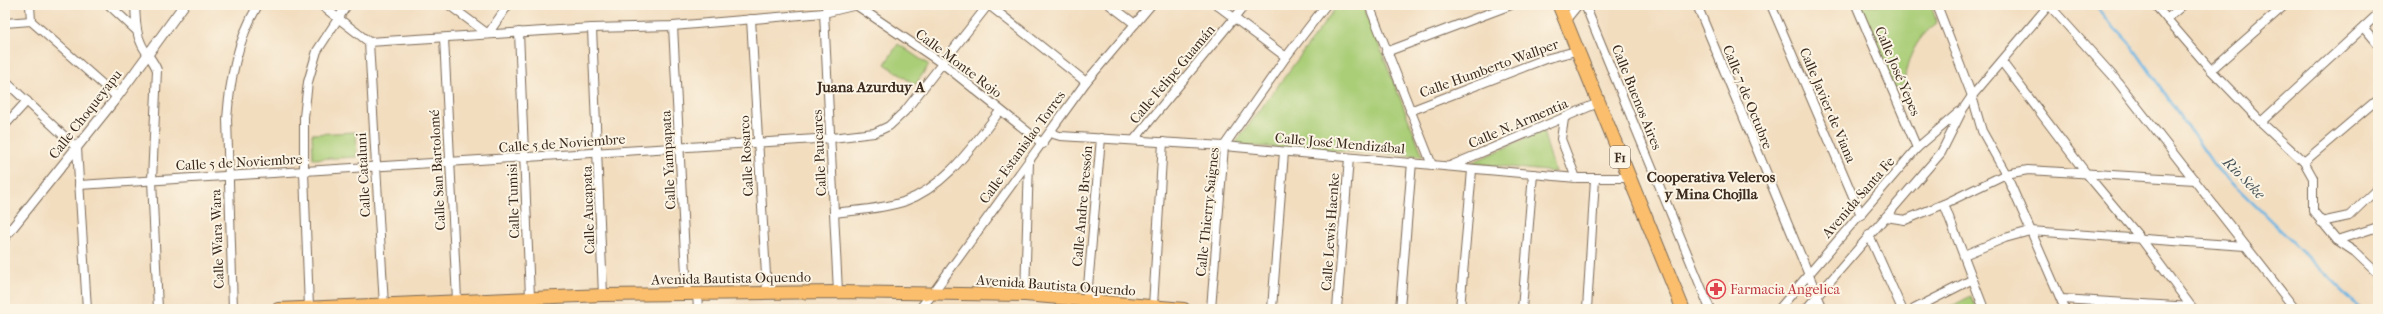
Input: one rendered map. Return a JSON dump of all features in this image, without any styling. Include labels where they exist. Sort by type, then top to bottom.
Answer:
[{"type":"highway","name":"F1","points":[[1559,5],[1576,51],[1683,309]]},
{"type":"main road","name":"Avenida Bautista Oquendo","points":[[278,309],[384,306],[457,300],[530,297],[692,293],[838,292],[1025,295],[1087,305],[1153,306],[1184,309]]},
{"type":"street","points":[[30,5],[31,22]]},
{"type":"street","points":[[109,5],[137,31]]},
{"type":"street","points":[[135,5],[137,31],[141,43],[157,70],[152,180],[158,309]]},
{"type":"street","name":"Calle Choqueyapu","points":[[5,237],[117,97],[184,5]]},
{"type":"street","name":"Calle Wara Wara","points":[[233,309],[228,176],[227,119],[229,89],[237,52],[247,23],[258,5]]},
{"type":"street","points":[[321,5],[368,42],[592,28],[673,26],[824,13],[856,5]]},
{"type":"street","points":[[309,308],[304,172],[304,117],[308,82],[317,51],[337,17],[347,5]]},
{"type":"street","points":[[449,5],[488,34]]},
{"type":"street","points":[[488,34],[508,5]]},
{"type":"street","points":[[824,13],[829,5]]},
{"type":"street","name":"Calle Monte Rojo","points":[[856,5],[943,64],[1043,144]]},
{"type":"street","points":[[988,5],[1086,82]]},
{"type":"street","name":"Calle 5 de Noviembre","points":[[79,185],[524,159],[832,138],[874,133],[889,126],[905,111],[988,5]]},
{"type":"street","points":[[1110,5],[1135,24]]},
{"type":"street","name":"Calle Estanislao Torres","points":[[920,309],[1043,144],[1086,82],[1151,5]]},
{"type":"street","points":[[1217,5],[1286,57]]},
{"type":"street","name":"Calle Felipe Guamán","points":[[1134,140],[1245,5]]},
{"type":"street","name":"Calle Thierry Saignes","points":[[1212,309],[1224,146],[1286,57],[1326,5]]},
{"type":"street","points":[[1368,5],[1432,165]]},
{"type":"street","points":[[1386,52],[1511,5]]},
{"type":"street","points":[[1565,21],[1578,5]]},
{"type":"street","name":"Calle Buenos Aires","points":[[1586,5],[1710,309]]},
{"type":"street","name":"Calle 7 de Octubre","points":[[1697,5],[1807,274],[1823,309]]},
{"type":"street","name":"Calle Javier de Viana","points":[[1771,5],[1861,215]]},
{"type":"street","name":"Calle José Yepes","points":[[1856,5],[1917,148]]},
{"type":"street","points":[[1937,5],[1972,96],[1982,131],[2006,174],[2030,231],[2066,309]]},
{"type":"street","points":[[2049,5],[2113,76],[2295,309]]},
{"type":"street","name":"Avenida Santa Fe","points":[[1806,309],[1941,153],[1963,109],[1972,96],[2049,5]]},
{"type":"street","points":[[2155,5],[2211,70],[2261,122],[2304,162],[2313,178],[2313,211],[2337,240],[2355,252],[2378,274]]},
{"type":"street","points":[[2167,19],[2183,5]]},
{"type":"street","points":[[2211,70],[2285,5]]},
{"type":"street","name":"Calle Paucares","points":[[824,13],[836,213],[838,292]]},
{"type":"street","points":[[2261,122],[2378,14]]},
{"type":"street","name":"Calle Rosarco","points":[[751,19],[767,292]]},
{"type":"street","points":[[5,23],[31,22],[117,97]]},
{"type":"street","name":"Calle Yampapata","points":[[673,26],[680,148],[692,293],[698,309]]},
{"type":"street","points":[[2364,27],[2378,44]]},
{"type":"street","name":"Calle Aucapata","points":[[592,28],[599,154],[603,295]]},
{"type":"street","name":"Calle Tumisi","points":[[519,32],[530,297]]},
{"type":"street","name":"Calle San Bartolomé","points":[[444,38],[457,300]]},
{"type":"street","name":"Calle Cataluni","points":[[368,42],[384,306]]},
{"type":"street","name":"Calle Humberto Wallper","points":[[1410,111],[1545,59],[1576,51]]},
{"type":"street","points":[[2002,62],[2086,173],[2142,240],[2192,308]]},
{"type":"street","points":[[5,81],[77,148],[86,309]]},
{"type":"street","points":[[2304,162],[2378,99]]},
{"type":"street","points":[[5,125],[27,101]]},
{"type":"street","name":"Calle N. Armentia","points":[[1448,167],[1564,119],[1598,103]]},
{"type":"street","name":"Avenida Santa Fe","points":[[1779,309],[1807,274],[1861,215],[1917,148],[1963,109]]},
{"type":"street","points":[[836,213],[881,207],[903,202],[925,192],[946,175],[966,154],[1000,111]]},
{"type":"street","points":[[1564,119],[1561,139],[1576,178]]},
{"type":"street","name":"Calle José Mendizábal","points":[[1050,133],[1060,136],[1224,146],[1349,158],[1412,162],[1472,170],[1595,179],[1629,178]]},
{"type":"street","name":"Calle Andre Bressón","points":[[1087,305],[1101,138]]},
{"type":"street","points":[[1153,306],[1163,142]]},
{"type":"street","points":[[1272,309],[1284,152]]},
{"type":"street","name":"Calle Lewis Haenke","points":[[1337,309],[1349,158]]},
{"type":"street","points":[[1025,295],[1029,161]]},
{"type":"street","points":[[1400,309],[1412,162]]},
{"type":"street","points":[[1460,309],[1472,170]]},
{"type":"street","points":[[1886,217],[1904,220],[1944,204],[2006,174],[2028,170],[2195,180]]},
{"type":"street","points":[[1522,309],[1533,174]]},
{"type":"street","points":[[1586,309],[1595,179]]},
{"type":"street","points":[[2321,222],[2348,216],[2378,188]]},
{"type":"street","points":[[1944,204],[1984,309]]},
{"type":"street","points":[[2337,240],[2378,227]]},
{"type":"street","points":[[1964,255],[2005,238],[2030,231],[2245,246]]},
{"type":"street","points":[[1869,235],[1902,309]]},
{"type":"street","points":[[1914,309],[1973,279]]},
{"type":"street","points":[[2062,299],[2192,308]]},
{"type":"green space","points":[[1338,5],[1363,5],[1423,156],[1234,145]]},
{"type":"green space","points":[[1858,5],[1931,5],[1937,23],[1923,35],[1918,42],[1907,66],[1904,84],[1895,90]]},
{"type":"green space","points":[[898,44],[929,65],[915,85],[885,64]]},
{"type":"green space","points":[[1543,131],[1555,172],[1471,163]]},
{"type":"green space","points":[[356,132],[357,157],[313,159],[312,134]]},
{"type":"green space","points":[[1971,296],[1977,309],[1951,309],[1950,307]]},
{"type":"waterway","name":"Rio Seke","points":[[2094,5],[2132,46],[2214,165],[2361,309]]},
{"type":"place","name":"Farmacia Angelica","points":[[1716,289]]},
{"type":"district","name":"Juana Azurduy A","points":[[871,87]]},
{"type":"district","name":"Cooperativa Veleros y Mina Chojlla","points":[[1711,186]]}]
